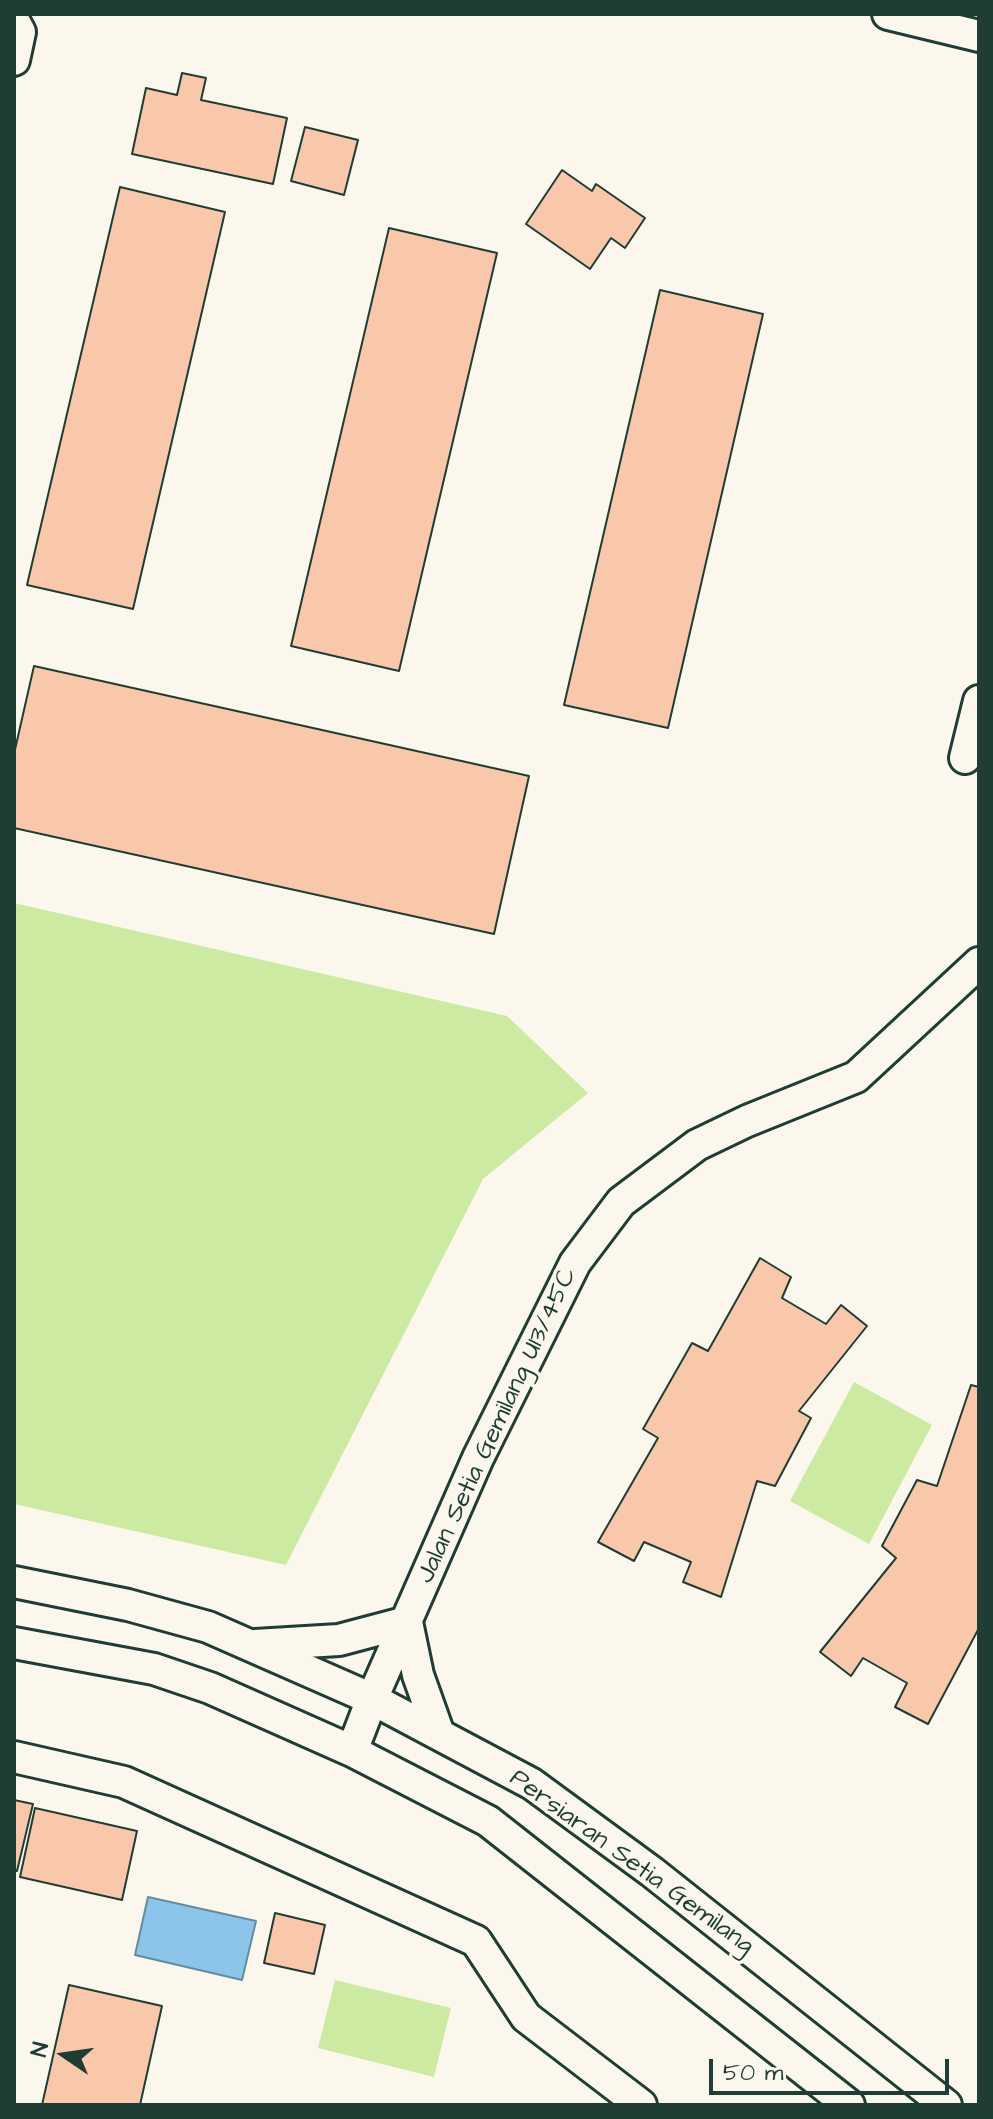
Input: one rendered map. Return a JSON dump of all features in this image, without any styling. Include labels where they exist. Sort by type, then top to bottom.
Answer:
[{"type":"street","points":[[888,14],[979,36]]},
{"type":"street","points":[[14,21],[20,32],[14,60]]},
{"type":"street","points":[[965,758],[979,701]]},
{"type":"street","name":"Jalan Setia Gemilang U13/45C","points":[[352,1751],[478,1458],[575,1263],[621,1202],[697,1145],[747,1121],[856,1077],[979,963]]},
{"type":"street","name":"Persiaran Setia Gemilang","points":[[14,1582],[128,1605],[194,1623],[372,1699],[532,1784],[640,1863],[946,2105]]},
{"type":"street","points":[[250,1645],[339,1640],[407,1622],[418,1675],[439,1734]]},
{"type":"street","name":"Persiaran Setia Gemilang","points":[[14,1643],[154,1669],[210,1688],[352,1751],[488,1821],[849,2105]]},
{"type":"street","points":[[14,1757],[124,1782],[476,1941],[526,2017],[641,2105]]},
{"type":"green space","points":[[14,903],[507,1016],[588,1093],[483,1179],[286,1565],[14,1504]]},
{"type":"green space","points":[[854,1382],[932,1425],[869,1544],[790,1501]]},
{"type":"green space","points":[[335,1980],[451,2008],[434,2077],[318,2048]]},
{"type":"water","points":[[148,1897],[256,1921],[242,1980],[135,1955]]},
{"type":"building","points":[[182,73],[206,78],[201,100],[287,118],[273,184],[132,154],[146,88],[177,95]]},
{"type":"building","points":[[305,127],[358,140],[344,195],[291,181]]},
{"type":"building","points":[[562,170],[592,191],[596,184],[645,218],[625,248],[611,238],[590,269],[526,224]]},
{"type":"building","points":[[120,187],[225,212],[133,609],[27,585]]},
{"type":"building","points":[[389,228],[497,253],[399,671],[291,646]]},
{"type":"building","points":[[660,290],[763,314],[668,728],[564,705]]},
{"type":"building","points":[[34,666],[529,776],[494,934],[14,828],[14,754]]},
{"type":"building","points":[[760,1258],[791,1277],[782,1298],[826,1324],[841,1305],[867,1326],[799,1411],[811,1418],[775,1486],[757,1481],[721,1597],[683,1582],[691,1562],[644,1542],[634,1561],[598,1542],[658,1438],[643,1429],[692,1343],[708,1351]]},
{"type":"building","points":[[971,1385],[979,1387],[979,1628],[928,1724],[895,1707],[907,1683],[863,1658],[851,1676],[820,1652],[896,1558],[882,1546],[917,1480],[937,1486]]},
{"type":"building","points":[[14,1800],[33,1804],[17,1871],[14,1870]]},
{"type":"building","points":[[35,1808],[137,1831],[122,1900],[20,1877]]},
{"type":"building","points":[[275,1913],[325,1925],[314,1974],[264,1963]]},
{"type":"building","points":[[69,1985],[162,2006],[140,2105],[42,2105]]}]
